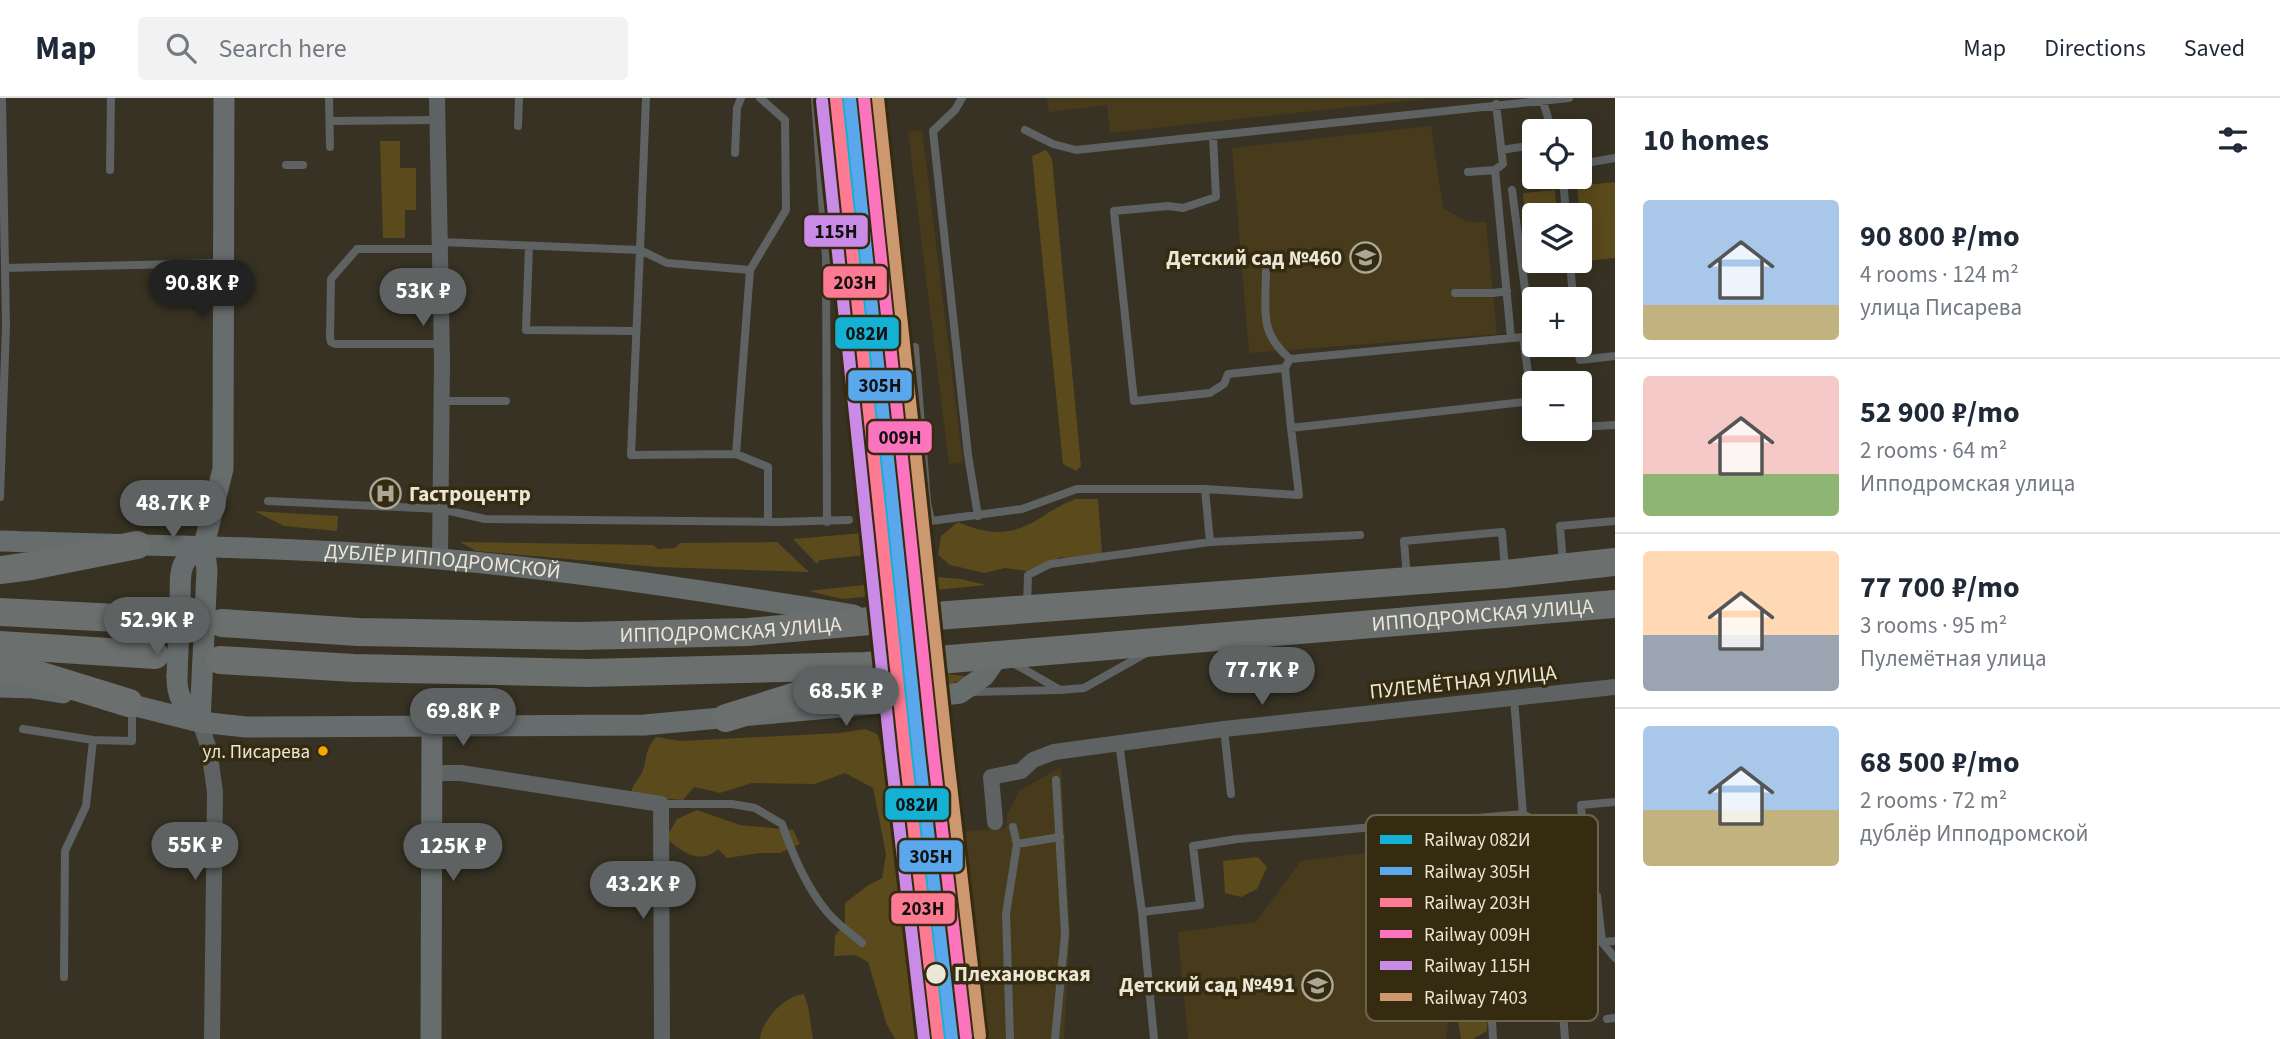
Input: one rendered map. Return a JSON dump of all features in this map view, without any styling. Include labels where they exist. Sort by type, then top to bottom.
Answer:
[{"type":"highway","points":[[0,570],[137,545]]},
{"type":"highway","name":"ИППОДРОМСКАЯ УЛИЦА","points":[[222,623],[358,632],[579,636],[748,632],[1505,574],[1615,562]]},
{"type":"highway","name":"ИППОДРОМСКАЯ УЛИЦА","points":[[220,660],[354,668],[588,673],[866,666],[1615,604]]},
{"type":"highway","points":[[0,612],[156,621]]},
{"type":"highway","points":[[0,645],[155,655]]},
{"type":"highway","points":[[726,718],[796,696],[866,666]]},
{"type":"highway","points":[[0,668],[35,674],[131,704]]},
{"type":"street","points":[[212,1039],[215,792],[209,749],[201,722],[207,569],[204,545],[223,469],[224,98]]},
{"type":"street","points":[[437,98],[442,344],[440,559]]},
{"type":"street","name":"ДУБЛЁР ИППОДРОМСКОЙ","points":[[0,541],[204,545],[440,559],[678,586],[881,620]]},
{"type":"street","points":[[201,722],[184,707],[176,690],[181,568],[187,556],[204,545]]},
{"type":"street","points":[[0,687],[32,688],[131,704],[201,722],[246,727],[644,725],[895,702],[960,693],[984,676],[999,654]]},
{"type":"street","name":"ПУЛЕМЁТНАЯ УЛИЦА","points":[[995,822],[992,778],[1021,771],[1033,760],[1054,752],[1224,729],[1615,687]]},
{"type":"street","points":[[430,1039],[432,727]]},
{"type":"street","points":[[433,773],[461,774],[662,804],[662,1039]]},
{"type":"lane","points":[[0,498],[6,326],[2,98]]},
{"type":"lane","points":[[110,170],[111,98]]},
{"type":"lane","points":[[330,98],[330,148]]},
{"type":"lane","points":[[518,126],[519,98]]},
{"type":"lane","points":[[646,98],[631,455],[736,454],[768,467],[768,522]]},
{"type":"lane","points":[[735,153],[737,108],[741,98]]},
{"type":"lane","points":[[736,454],[750,270],[786,210],[785,120],[760,98]]},
{"type":"lane","points":[[815,98],[827,258],[827,522]]},
{"type":"lane","points":[[962,98],[955,110],[933,131],[968,455],[978,516]]},
{"type":"lane","points":[[1025,130],[1053,144],[1076,150],[1569,98]]},
{"type":"lane","points":[[1542,99],[1548,119]]},
{"type":"lane","points":[[1468,172],[1495,170],[1503,164],[1496,104]]},
{"type":"lane","points":[[330,121],[438,121]]},
{"type":"lane","points":[[1213,137],[1216,197],[1183,208],[1168,206],[1114,211],[1134,401],[1210,393],[1224,384],[1228,374],[1285,368]]},
{"type":"lane","points":[[1501,150],[1522,147]]},
{"type":"lane","points":[[1592,162],[1615,158]]},
{"type":"lane","points":[[286,165],[303,165]]},
{"type":"lane","points":[[1495,170],[1511,338]]},
{"type":"lane","points":[[1512,190],[1524,287]]},
{"type":"lane","points":[[442,344],[331,342],[331,279],[357,249],[440,245],[640,250],[667,262],[750,270]]},
{"type":"lane","points":[[528,246],[526,330],[636,331]]},
{"type":"lane","points":[[5,268],[223,263]]},
{"type":"lane","points":[[1266,271],[1266,327],[1280,350],[1290,359],[1522,336]]},
{"type":"lane","points":[[1455,293],[1493,293],[1507,290]]},
{"type":"lane","points":[[915,347],[927,502],[931,522],[1022,509],[1077,489],[1205,489],[1299,495],[1285,368],[1290,359]]},
{"type":"lane","points":[[1579,357],[1580,360],[1615,356]]},
{"type":"lane","points":[[442,401],[506,401]]},
{"type":"lane","points":[[1291,428],[1522,405]]},
{"type":"lane","points":[[1592,426],[1615,425]]},
{"type":"lane","points":[[1205,489],[1210,542]]},
{"type":"lane","points":[[268,501],[441,509],[485,519],[768,522],[849,520]]},
{"type":"lane","points":[[1564,567],[1560,527],[1615,521]]},
{"type":"lane","points":[[1407,581],[1404,541],[1502,532],[1505,574]]},
{"type":"lane","points":[[1027,609],[1028,575],[1050,564],[1164,544],[1360,535]]},
{"type":"lane","points":[[960,693],[1084,688],[1167,642]]},
{"type":"lane","points":[[999,654],[1060,690]]},
{"type":"lane","points":[[1512,815],[1523,814],[1514,698]]},
{"type":"lane","points":[[23,729],[93,740],[132,741],[131,704]]},
{"type":"lane","points":[[1224,729],[1231,794]]},
{"type":"lane","points":[[64,977],[65,851],[86,806],[93,740]]},
{"type":"lane","points":[[1119,742],[1142,912],[1154,1039]]},
{"type":"lane","points":[[1055,1039],[1065,934],[1056,780]]},
{"type":"lane","points":[[1582,815],[1581,805],[1615,802]]},
{"type":"lane","points":[[662,804],[732,804],[755,808],[782,824],[794,858],[829,915],[862,943]]},
{"type":"lane","points":[[1010,1039],[1006,915],[1017,844],[1013,827]]},
{"type":"lane","points":[[1142,912],[1200,905],[1192,846],[1237,839],[1366,828]]},
{"type":"lane","points":[[1236,830],[1237,839]]},
{"type":"lane","points":[[1017,844],[1060,837]]},
{"type":"lane","points":[[1598,908],[1601,942],[1615,958]]},
{"type":"lane","points":[[1601,942],[1615,941]]},
{"type":"lane","points":[[1492,1021],[1493,1039]]},
{"type":"lane","points":[[1564,1021],[1565,1039]]},
{"type":"shaded area","points":[[1047,98],[1433,98],[1110,133],[1107,105],[1049,112]]},
{"type":"shaded area","name":"Детский сад №460","points":[[1431,126],[1443,208],[1467,222],[1486,222],[1497,334],[1249,353],[1232,148]]},
{"type":"shaded area","points":[[922,130],[963,463],[949,464],[908,132]]},
{"type":"shaded area","points":[[380,141],[400,141],[400,168],[416,168],[416,210],[405,210],[405,238],[383,238]]},
{"type":"shaded area","points":[[1046,150],[1052,159],[1081,466],[1076,471],[1063,464],[1032,156]]},
{"type":"shaded area","points":[[1615,182],[1615,258],[1592,260],[1592,203],[1579,203],[1577,189],[1592,189],[1592,184]]},
{"type":"shaded area","points":[[1555,190],[1556,203],[1524,203],[1523,193]]},
{"type":"shaded area","points":[[1076,499],[1098,499],[1102,552],[1094,563],[1061,557],[1027,571],[1005,568],[985,573],[950,565],[938,555],[941,536],[958,522],[987,531],[1007,531],[1027,525]]},
{"type":"shaded area","points":[[254,511],[338,516],[337,531],[284,526]]},
{"type":"shaded area","points":[[863,533],[865,555],[820,560],[817,564],[793,539]]},
{"type":"shaded area","points":[[460,542],[653,545],[658,549],[675,548],[680,543],[777,542],[809,572],[658,567],[476,551]]},
{"type":"shaded area","points":[[937,577],[986,585],[842,599],[808,591]]},
{"type":"shaded area","points":[[949,674],[970,677],[946,685],[824,698],[860,681]]},
{"type":"shaded area","points":[[865,729],[877,734],[884,753],[901,770],[918,919],[915,950],[905,961],[918,980],[926,1008],[923,1039],[895,1039],[887,1025],[868,962],[855,955],[834,956],[835,936],[845,923],[845,903],[882,878],[886,854],[873,788],[845,773],[815,784],[752,783],[720,793],[694,787],[683,800],[631,796],[656,737],[681,741],[839,733]]},
{"type":"shaded area","points":[[1061,767],[1070,932],[1064,1039],[968,1039],[945,833],[1006,828],[1007,815],[1019,791]]},
{"type":"shaded area","points":[[697,810],[740,825],[793,830],[800,844],[780,853],[727,858],[718,849],[705,856],[691,855],[666,838],[677,819]]},
{"type":"shaded area","name":"Детский сад №491","points":[[1366,853],[1366,1021],[1449,1021],[1446,1039],[1188,1039],[1178,932],[1256,922],[1301,861]]},
{"type":"shaded area","points":[[1258,857],[1267,867],[1257,889],[1241,897],[1225,893],[1223,861]]},
{"type":"shaded area","points":[[804,994],[813,1039],[760,1039],[765,1024],[776,1010],[789,999]]},
{"type":"shaded area","points":[[1487,1021],[1487,1031],[1473,1039],[1461,1039],[1458,1022]]},
{"type":"rail line","name":"082И","points":[[842,98],[943,1039]]},
{"type":"rail line","name":"305Н","points":[[850,98],[952,1039]]},
{"type":"rail line","name":"009Н","points":[[864,98],[966,1037]]},
{"type":"rail line","name":"7403","points":[[878,98],[980,1036]]},
{"type":"rail line","name":"203Н","points":[[836,99],[938,1039]]},
{"type":"rail line","name":"115Н","points":[[822,101],[891,756],[924,1039]]},
{"type":"place","name":"Детский сад №460","points":[[1365,258]]},
{"type":"place","name":"Гастроцентр","points":[[386,494]]},
{"type":"place","name":"ул. Писарева","points":[[323,751]]},
{"type":"place","name":"Плехановская","points":[[936,974]]},
{"type":"place","name":"Детский сад №491","points":[[1318,985]]}]
